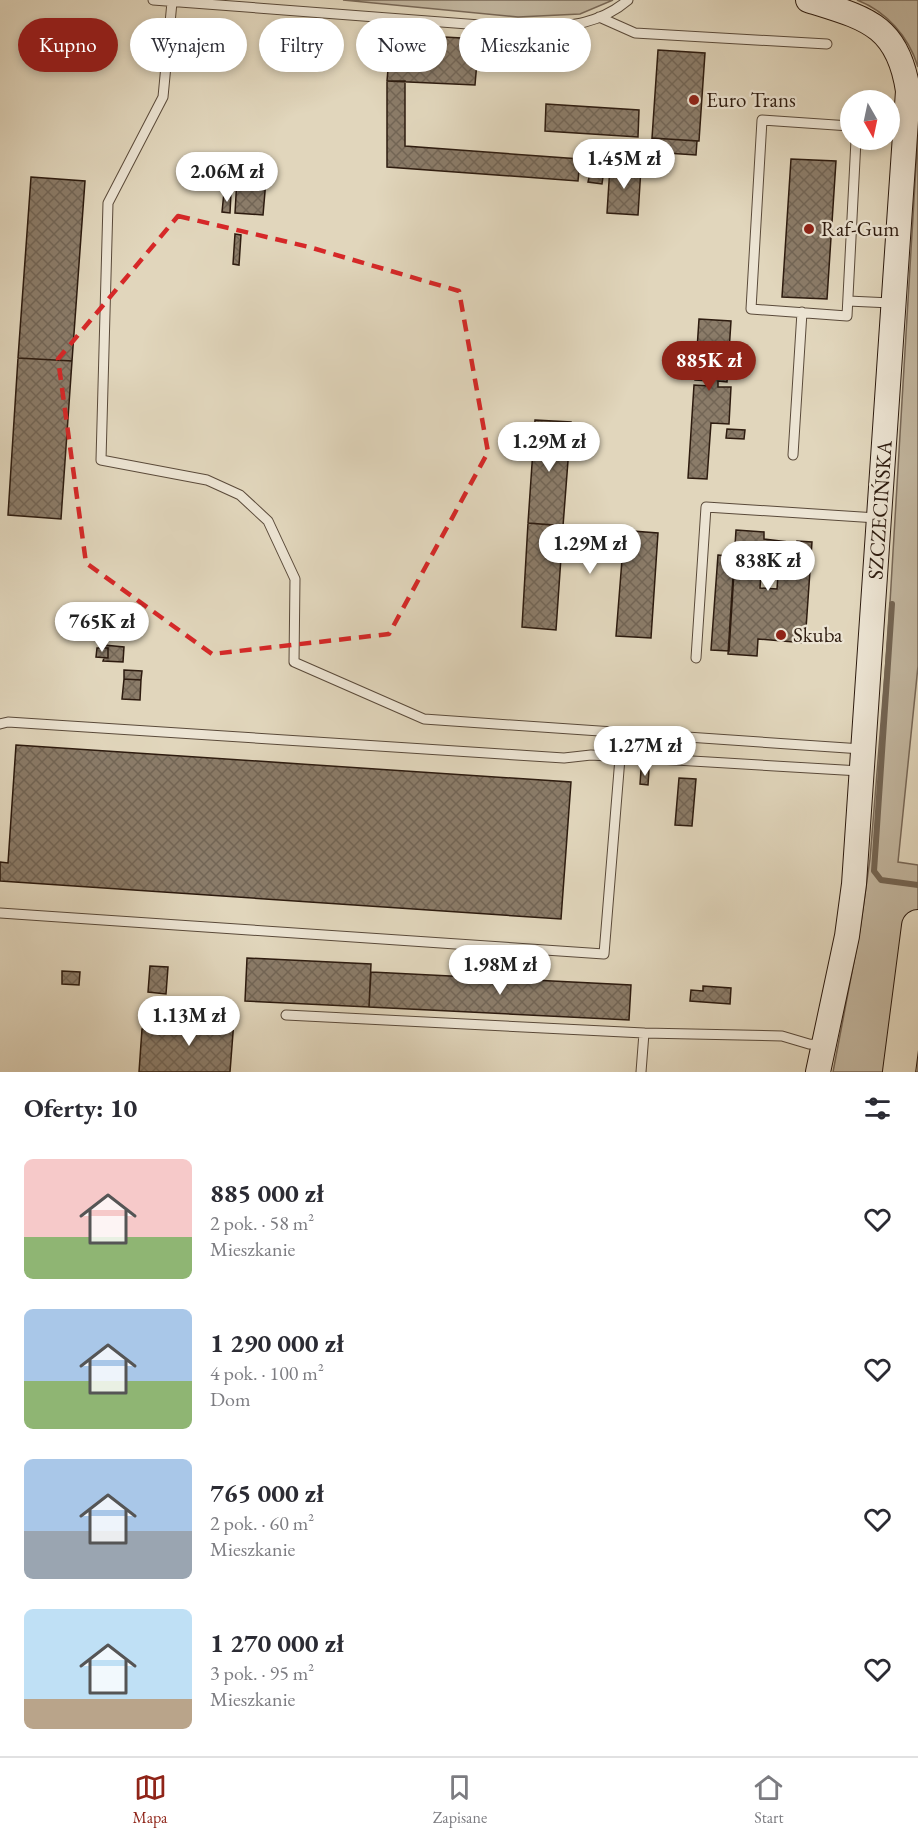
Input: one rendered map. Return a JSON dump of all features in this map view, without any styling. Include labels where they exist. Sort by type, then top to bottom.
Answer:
[{"type":"highway","points":[[899,1072],[918,926]]},
{"type":"street","name":"SZCZECIŃSKA","points":[[808,0],[857,15],[879,29],[892,44],[905,71],[908,91],[854,884],[847,936],[818,1072]]},
{"type":"lane","points":[[153,0],[242,4],[534,29],[580,25],[616,10],[628,0]]},
{"type":"lane","points":[[172,2],[163,98],[108,203],[101,460],[207,480],[240,495],[268,521],[295,579],[294,662],[424,719],[863,760]]},
{"type":"lane","points":[[600,17],[635,33],[827,44]]},
{"type":"lane","points":[[840,125],[762,120],[751,309],[847,316],[856,150]]},
{"type":"lane","points":[[849,301],[894,303]]},
{"type":"lane","points":[[793,455],[802,312]]},
{"type":"lane","points":[[696,658],[706,507],[880,518]]},
{"type":"lane","points":[[0,724],[8,722],[564,758],[591,755],[620,758],[863,760]]},
{"type":"lane","points":[[0,913],[604,954],[620,758]]},
{"type":"lane","points":[[286,1015],[644,1033],[782,1036],[809,1044],[824,1045]]},
{"type":"lane","points":[[641,1072],[644,1033]]},
{"type":"highlighted area","points":[[178,216],[309,247],[459,291],[488,452],[389,634],[212,654],[86,563],[58,359]]},
{"type":"shaded area","points":[[343,0],[613,0],[580,14],[518,17]]},
{"type":"shaded area","points":[[857,0],[918,0],[918,67],[909,45],[895,26],[878,11]]},
{"type":"shaded area","points":[[918,133],[918,666],[898,862],[918,865],[918,1072],[833,1072],[860,930],[870,859],[888,636]]},
{"type":"building","points":[[447,37],[459,38],[459,72],[476,72],[475,85],[387,81],[388,72],[447,72]]},
{"type":"building","points":[[658,50],[705,53],[699,141],[652,138]]},
{"type":"building","points":[[387,81],[405,81],[405,146],[580,159],[578,181],[387,167]]},
{"type":"building","points":[[546,104],[639,110],[638,137],[545,131]]},
{"type":"building","points":[[652,138],[697,141],[696,155],[651,152]]},
{"type":"building","name":"Raf-Gum","points":[[791,159],[836,161],[827,299],[782,297]]},
{"type":"building","points":[[610,166],[641,168],[638,215],[607,213]]},
{"type":"building","points":[[591,168],[604,170],[602,184],[588,182]]},
{"type":"building","points":[[31,177],[85,181],[72,361],[18,358]]},
{"type":"building","points":[[237,178],[266,180],[263,215],[235,213]]},
{"type":"building","points":[[224,192],[231,193],[230,213],[222,212]]},
{"type":"building","points":[[235,234],[241,235],[239,265],[233,264]]},
{"type":"building","points":[[699,319],[731,321],[727,382],[718,381],[718,387],[731,387],[729,424],[711,423],[707,479],[688,478],[694,385],[711,386],[712,381],[695,380]]},
{"type":"building","points":[[18,358],[72,361],[61,519],[8,515]]},
{"type":"building","points":[[535,420],[571,422],[563,526],[528,523]]},
{"type":"building","points":[[727,429],[745,430],[744,439],[726,438]]},
{"type":"building","points":[[528,523],[658,533],[651,638],[616,636],[623,547],[562,543],[556,630],[522,627]]},
{"type":"building","points":[[736,530],[764,532],[764,539],[797,543],[797,541],[812,542],[805,643],[758,639],[757,656],[728,654]],"holes":[[[762,558],[779,559],[777,589],[760,588]]]},
{"type":"building","points":[[718,555],[735,557],[729,651],[711,650]]},
{"type":"building","points":[[104,645],[124,647],[123,662],[103,661],[104,658],[108,658],[108,648],[104,648]]},
{"type":"building","points":[[97,648],[108,648],[108,658],[96,657]]},
{"type":"building","points":[[124,670],[142,671],[141,680],[124,679]]},
{"type":"building","points":[[124,679],[141,680],[140,700],[122,699]]},
{"type":"building","points":[[16,745],[571,782],[561,919],[0,881],[0,862],[8,863]]},
{"type":"building","points":[[641,770],[649,770],[648,785],[640,784]]},
{"type":"building","points":[[679,778],[696,779],[692,826],[675,825]]},
{"type":"building","points":[[247,958],[371,964],[369,1007],[245,1001]]},
{"type":"building","points":[[150,966],[168,967],[166,994],[148,992]]},
{"type":"building","points":[[62,971],[80,972],[79,985],[62,984]]},
{"type":"building","points":[[371,972],[631,985],[629,1020],[369,1007]]},
{"type":"building","points":[[703,986],[731,988],[730,1004],[690,1001],[691,990],[703,991]]},
{"type":"building","points":[[179,1017],[234,1020],[230,1072],[139,1072],[142,1029],[178,1031]]},
{"type":"waterway","points":[[892,604],[874,871],[881,880],[918,885]]},
{"type":"place","name":"Euro Trans","points":[[694,100]]},
{"type":"place","name":"Raf-Gum","points":[[809,229]]},
{"type":"place","name":"Skuba","points":[[781,635]]}]
